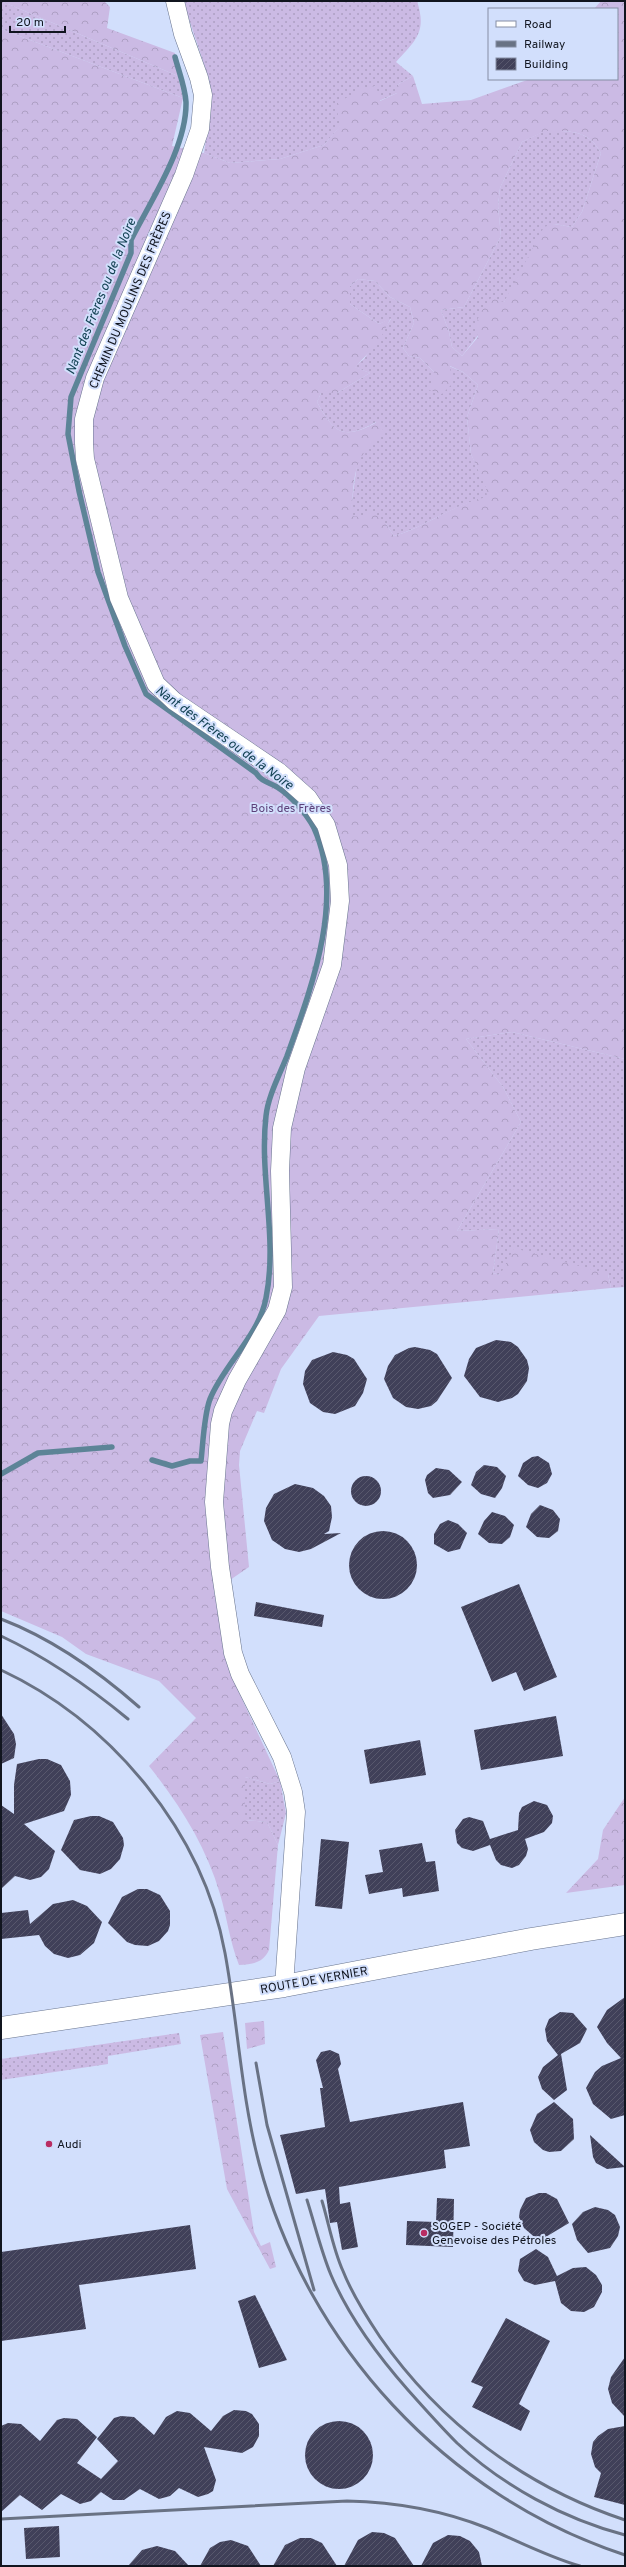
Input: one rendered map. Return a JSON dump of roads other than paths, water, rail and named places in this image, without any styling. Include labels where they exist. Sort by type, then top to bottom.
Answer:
[{"type":"main road","name":"ROUTE DE VERNIER","points":[[1,2028],[284,1986],[531,1939],[625,1924]]},
{"type":"street","name":"CHEMIN DU MOULINS DES FRÈRES","points":[[175,1],[183,34],[200,78],[203,95],[200,129],[184,175],[118,323],[93,385],[84,419],[85,459],[119,598],[156,684],[170,699],[279,772],[308,798],[330,835],[338,865],[340,881],[339,919],[332,965],[296,1068],[282,1128],[282,1292],[277,1310],[236,1380],[223,1411],[220,1424],[214,1502],[220,1567],[233,1653],[240,1674],[282,1757],[293,1792],[296,1812],[284,1986]]},
{"type":"waterway","name":"Nant des Frères ou de la Noire","points":[[152,1460],[172,1466],[190,1461],[201,1461],[205,1421],[210,1399],[216,1386],[249,1337],[262,1312],[266,1298],[270,1253],[264,1139],[267,1108],[287,1056],[315,973],[322,943],[326,913],[327,884],[323,855],[314,828],[298,805],[277,787],[263,780],[256,773],[146,694],[125,646],[98,572],[79,491],[68,434],[71,397],[131,253],[131,240],[166,173],[181,137],[185,119],[186,102],[175,57]]},
{"type":"waterway","points":[[1,1474],[38,1453],[112,1447]]},
{"type":"railway","points":[[1,1619],[39,1636],[74,1657],[107,1680],[139,1707]]},
{"type":"railway","points":[[1,1636],[67,1673],[128,1719]]},
{"type":"railway","points":[[1,1670],[42,1692],[80,1719],[115,1750],[146,1786],[174,1824],[196,1865],[214,1908],[225,1953],[248,2111],[259,2163],[281,2230],[311,2293],[349,2351],[393,2405],[443,2453],[499,2494],[560,2529],[625,2555]]},
{"type":"railway","points":[[256,2063],[267,2125],[314,2290]]},
{"type":"railway","points":[[307,2200],[327,2266],[346,2306],[365,2336],[386,2364],[444,2430],[475,2459],[514,2487],[579,2520],[625,2535]]},
{"type":"railway","points":[[322,2201],[336,2254],[355,2296],[380,2337],[404,2368],[430,2397],[458,2424],[519,2470],[553,2490],[588,2506],[625,2520]]},
{"type":"railway","points":[[1,2519],[347,2501],[383,2503],[418,2508],[453,2516],[487,2528],[545,2553],[580,2566]]},
{"type":"place","name":"Audi","points":[[49,2144]]},
{"type":"place","name":"SOGEP - Société Genevoise des Pétroles","points":[[424,2233]]},
{"type":"park label","name":"Bois des Frères","points":[[291,808]]}]
